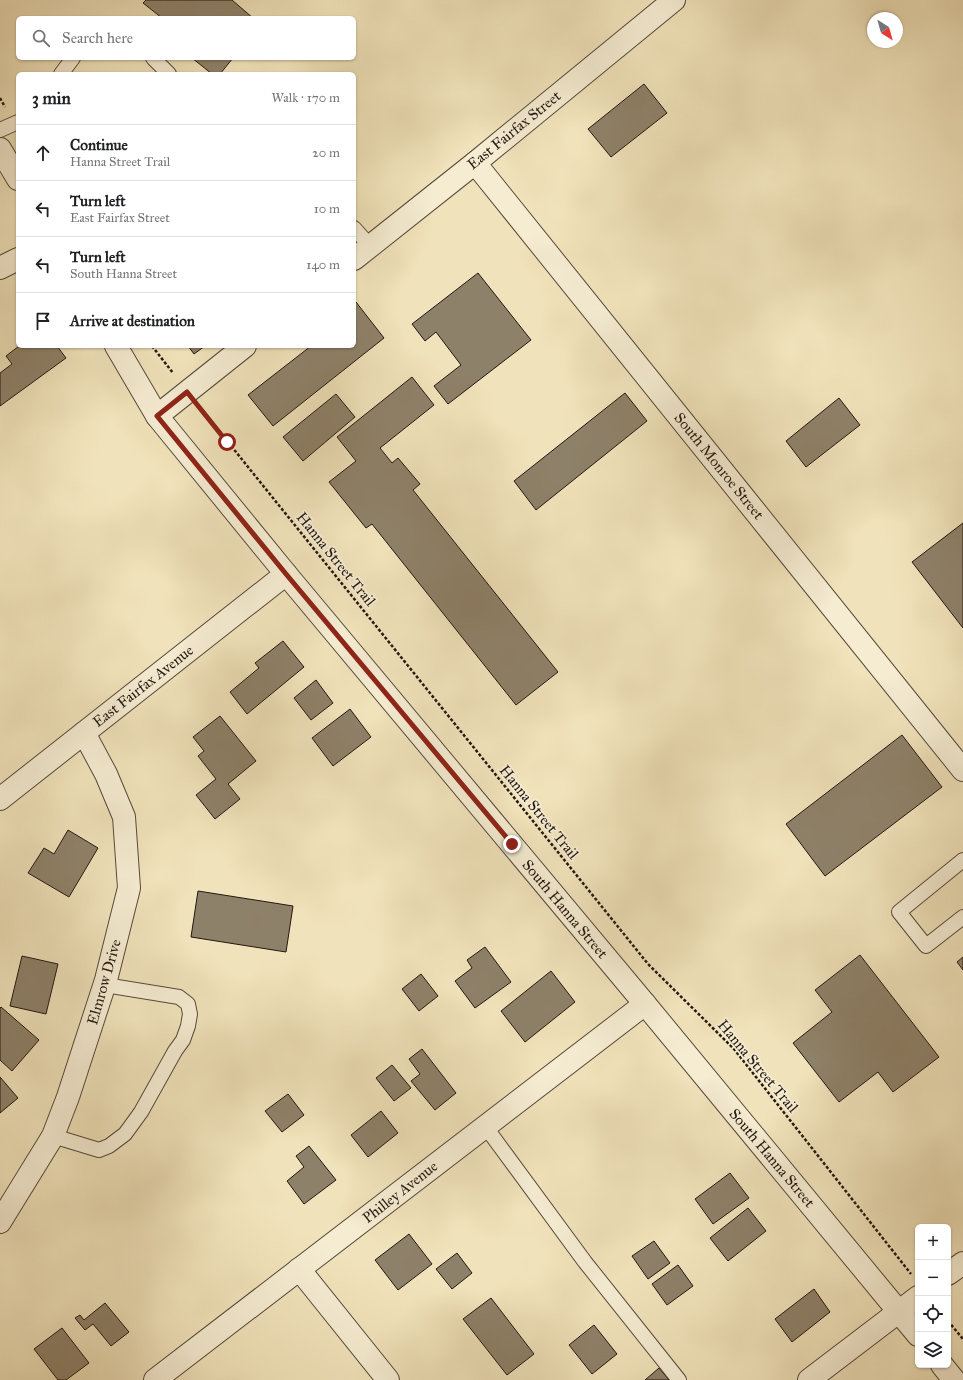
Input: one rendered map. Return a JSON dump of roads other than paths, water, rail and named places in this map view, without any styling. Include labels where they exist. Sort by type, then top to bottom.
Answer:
[{"type":"street","name":"East Fairfax Street","points":[[362,252],[475,163],[674,0]]},
{"type":"street","points":[[0,149],[16,177]]},
{"type":"street","name":"South Monroe Street","points":[[475,163],[963,770]]},
{"type":"street","points":[[0,268],[16,260]]},
{"type":"street","name":"South Hanna Street","points":[[117,348],[157,416],[286,574],[916,1332]]},
{"type":"street","points":[[157,416],[242,348]]},
{"type":"street","name":"East Fairfax Avenue","points":[[0,799],[286,574]]},
{"type":"street","name":"Elmrow Drive","points":[[0,1222],[53,1136],[68,1097],[105,985],[129,888],[124,818],[106,774],[84,733]]},
{"type":"street","name":"Philley Avenue","points":[[155,1380],[644,1004]]},
{"type":"street","points":[[951,1272],[963,1263]]},
{"type":"street","points":[[299,1269],[388,1380]]},
{"type":"street","points":[[809,1380],[899,1311],[915,1288]]},
{"type":"street","points":[[944,1368],[954,1380]]},
{"type":"lane","points":[[62,72],[72,60]]},
{"type":"lane","points":[[155,60],[167,72]]},
{"type":"lane","points":[[0,130],[16,123]]},
{"type":"lane","points":[[356,234],[362,252]]},
{"type":"lane","points":[[963,860],[899,912],[926,946],[963,917]]},
{"type":"lane","points":[[53,1136],[99,1150],[110,1146],[125,1134],[141,1112],[175,1051],[184,1040],[190,1014],[188,1004],[179,997],[105,985]]},
{"type":"lane","points":[[485,1126],[585,1262],[679,1380]]}]
